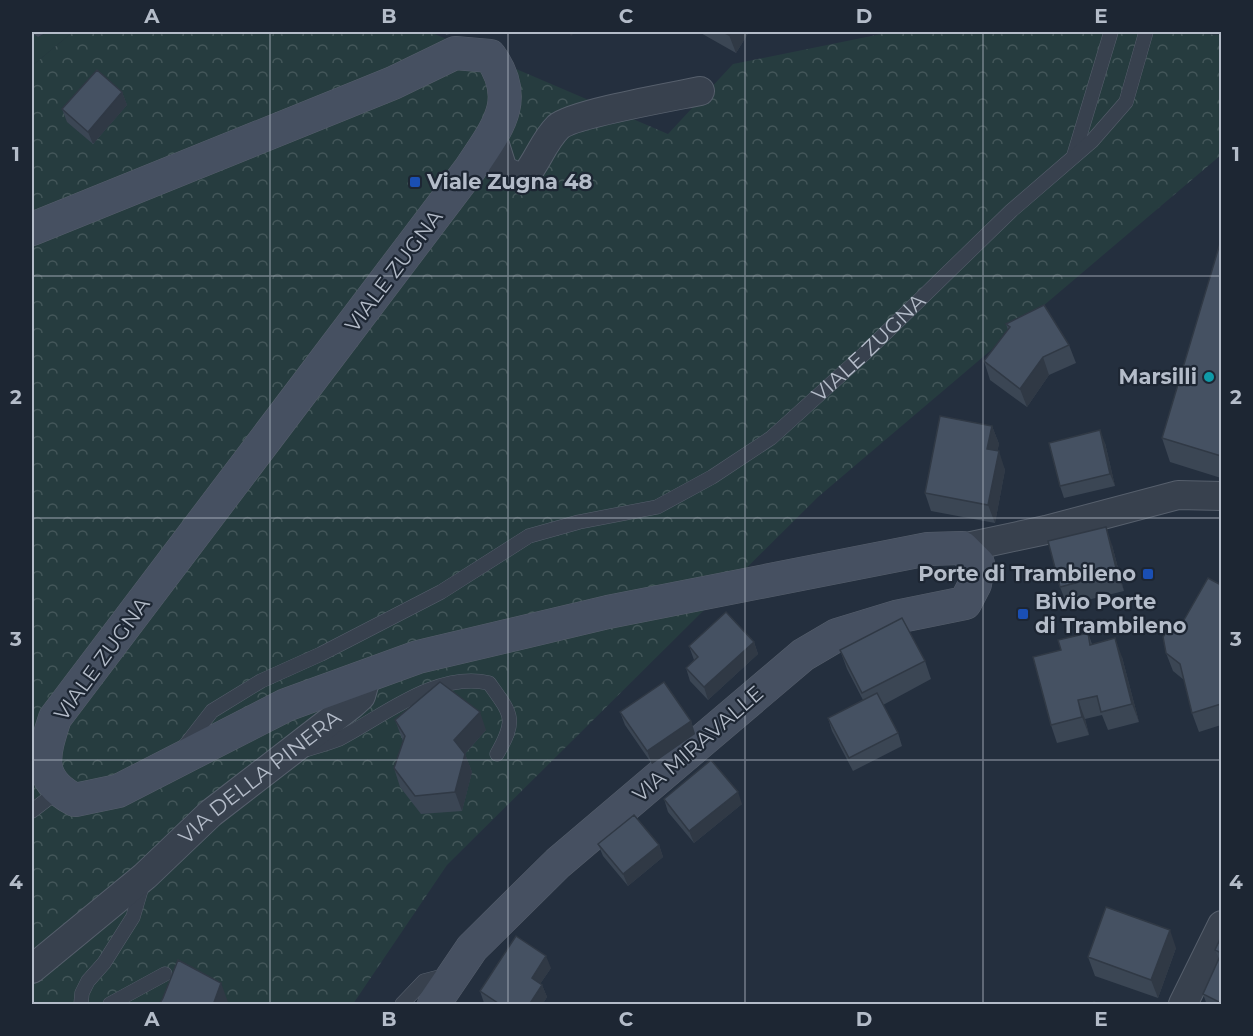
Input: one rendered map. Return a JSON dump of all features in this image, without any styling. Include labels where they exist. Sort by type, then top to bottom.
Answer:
[{"type":"street","name":"VIALE ZUGNA","points":[[32,229],[393,82],[455,53],[490,56],[502,74],[506,97],[500,122],[470,169],[55,718],[43,753],[50,782],[58,791],[75,801],[118,791],[174,760],[286,705],[418,657],[505,634],[620,609],[928,549],[962,548]]},
{"type":"street","points":[[492,135],[503,170],[516,176],[525,176],[534,165],[541,148],[560,125],[593,114],[700,91]]},
{"type":"street","points":[[962,548],[1046,530],[1178,495],[1221,496]]},
{"type":"street","name":"VIA MIRAVALLE","points":[[434,1005],[472,948],[558,863],[803,655],[837,634],[896,617],[965,603],[975,584],[978,564],[962,548]]},
{"type":"street","name":"VIA DELLA PINERA","points":[[141,889],[211,813],[361,696],[367,675]]},
{"type":"street","points":[[32,969],[141,889]]},
{"type":"street","points":[[1183,1005],[1221,925]]},
{"type":"lane","points":[[1073,157],[1111,32]]},
{"type":"lane","name":"VIALE ZUGNA","points":[[174,760],[212,711],[261,681],[321,654],[441,592],[529,536],[579,522],[657,507],[712,477],[761,444],[864,354],[956,263],[1092,141],[1126,102],[1146,32]]},
{"type":"lane","name":"VIA DELLA PINERA","points":[[288,755],[337,739],[375,717],[444,685],[473,680],[489,683],[510,717],[510,732],[496,754]]},
{"type":"lane","points":[[32,811],[58,791]]},
{"type":"lane","name":"VIA DELLA PINERA","points":[[81,1005],[82,993],[88,981],[104,963],[133,917],[141,889]]},
{"type":"lane","points":[[402,1005],[424,981],[455,973]]},
{"type":"lane","points":[[110,1005],[165,974]]},
{"type":"green space","points":[[47,32],[73,32],[32,66],[32,33],[38,37]]},
{"type":"green space","points":[[73,32],[430,32],[668,134],[733,64],[891,32],[1170,32],[1221,35],[1221,155],[818,497],[447,865],[353,1004],[32,1004],[32,66]]},
{"type":"building","points":[[97,70],[122,92],[88,132],[62,109]]},
{"type":"building","points":[[1221,240],[1221,456],[1162,438]]},
{"type":"building","points":[[1044,305],[1069,345],[1043,357],[1020,389],[984,361],[1010,327],[1006,324]]},
{"type":"building","points":[[940,416],[992,426],[987,449],[999,451],[988,505],[925,493]]},
{"type":"building","points":[[1100,430],[1110,474],[1060,486],[1049,443]]},
{"type":"building","points":[[1106,527],[1117,572],[1060,587],[1048,541]]},
{"type":"building","points":[[1208,578],[1221,585],[1221,704],[1192,713],[1180,664],[1166,653],[1163,637],[1172,624],[1184,620]]},
{"type":"building","points":[[726,612],[754,642],[704,687],[686,668],[698,657],[689,646]]},
{"type":"building","points":[[902,618],[925,661],[862,693],[840,650]]},
{"type":"building","points":[[1088,633],[1090,645],[1115,638],[1132,704],[1101,712],[1097,696],[1078,700],[1082,717],[1051,725],[1033,657],[1061,650],[1058,640]]},
{"type":"building","points":[[440,682],[480,712],[454,740],[465,754],[455,792],[415,796],[394,768],[405,736],[395,720]]},
{"type":"building","points":[[664,682],[691,721],[647,751],[620,712]]},
{"type":"building","points":[[877,693],[898,733],[849,758],[828,718]]},
{"type":"building","points":[[711,760],[738,792],[689,831],[664,799]]},
{"type":"building","points":[[634,815],[659,845],[623,874],[598,844]]},
{"type":"building","points":[[1106,907],[1170,930],[1151,980],[1088,957]]},
{"type":"building","points":[[516,936],[546,956],[532,978],[542,985],[529,1005],[501,1005],[480,991]]},
{"type":"building","points":[[1221,937],[1221,953],[1215,950]]},
{"type":"building","points":[[1221,954],[1221,1003],[1203,994]]},
{"type":"building","points":[[178,960],[221,983],[213,1005],[159,1005]]},
{"type":"place","name":"Viale Zugna 48","points":[[415,182]]},
{"type":"place","name":"Marsilli","points":[[1209,377]]},
{"type":"place","name":"Porte di Trambileno","points":[[1148,574]]},
{"type":"place","name":"Bivio Porte di Trambileno","points":[[1023,614]]}]
